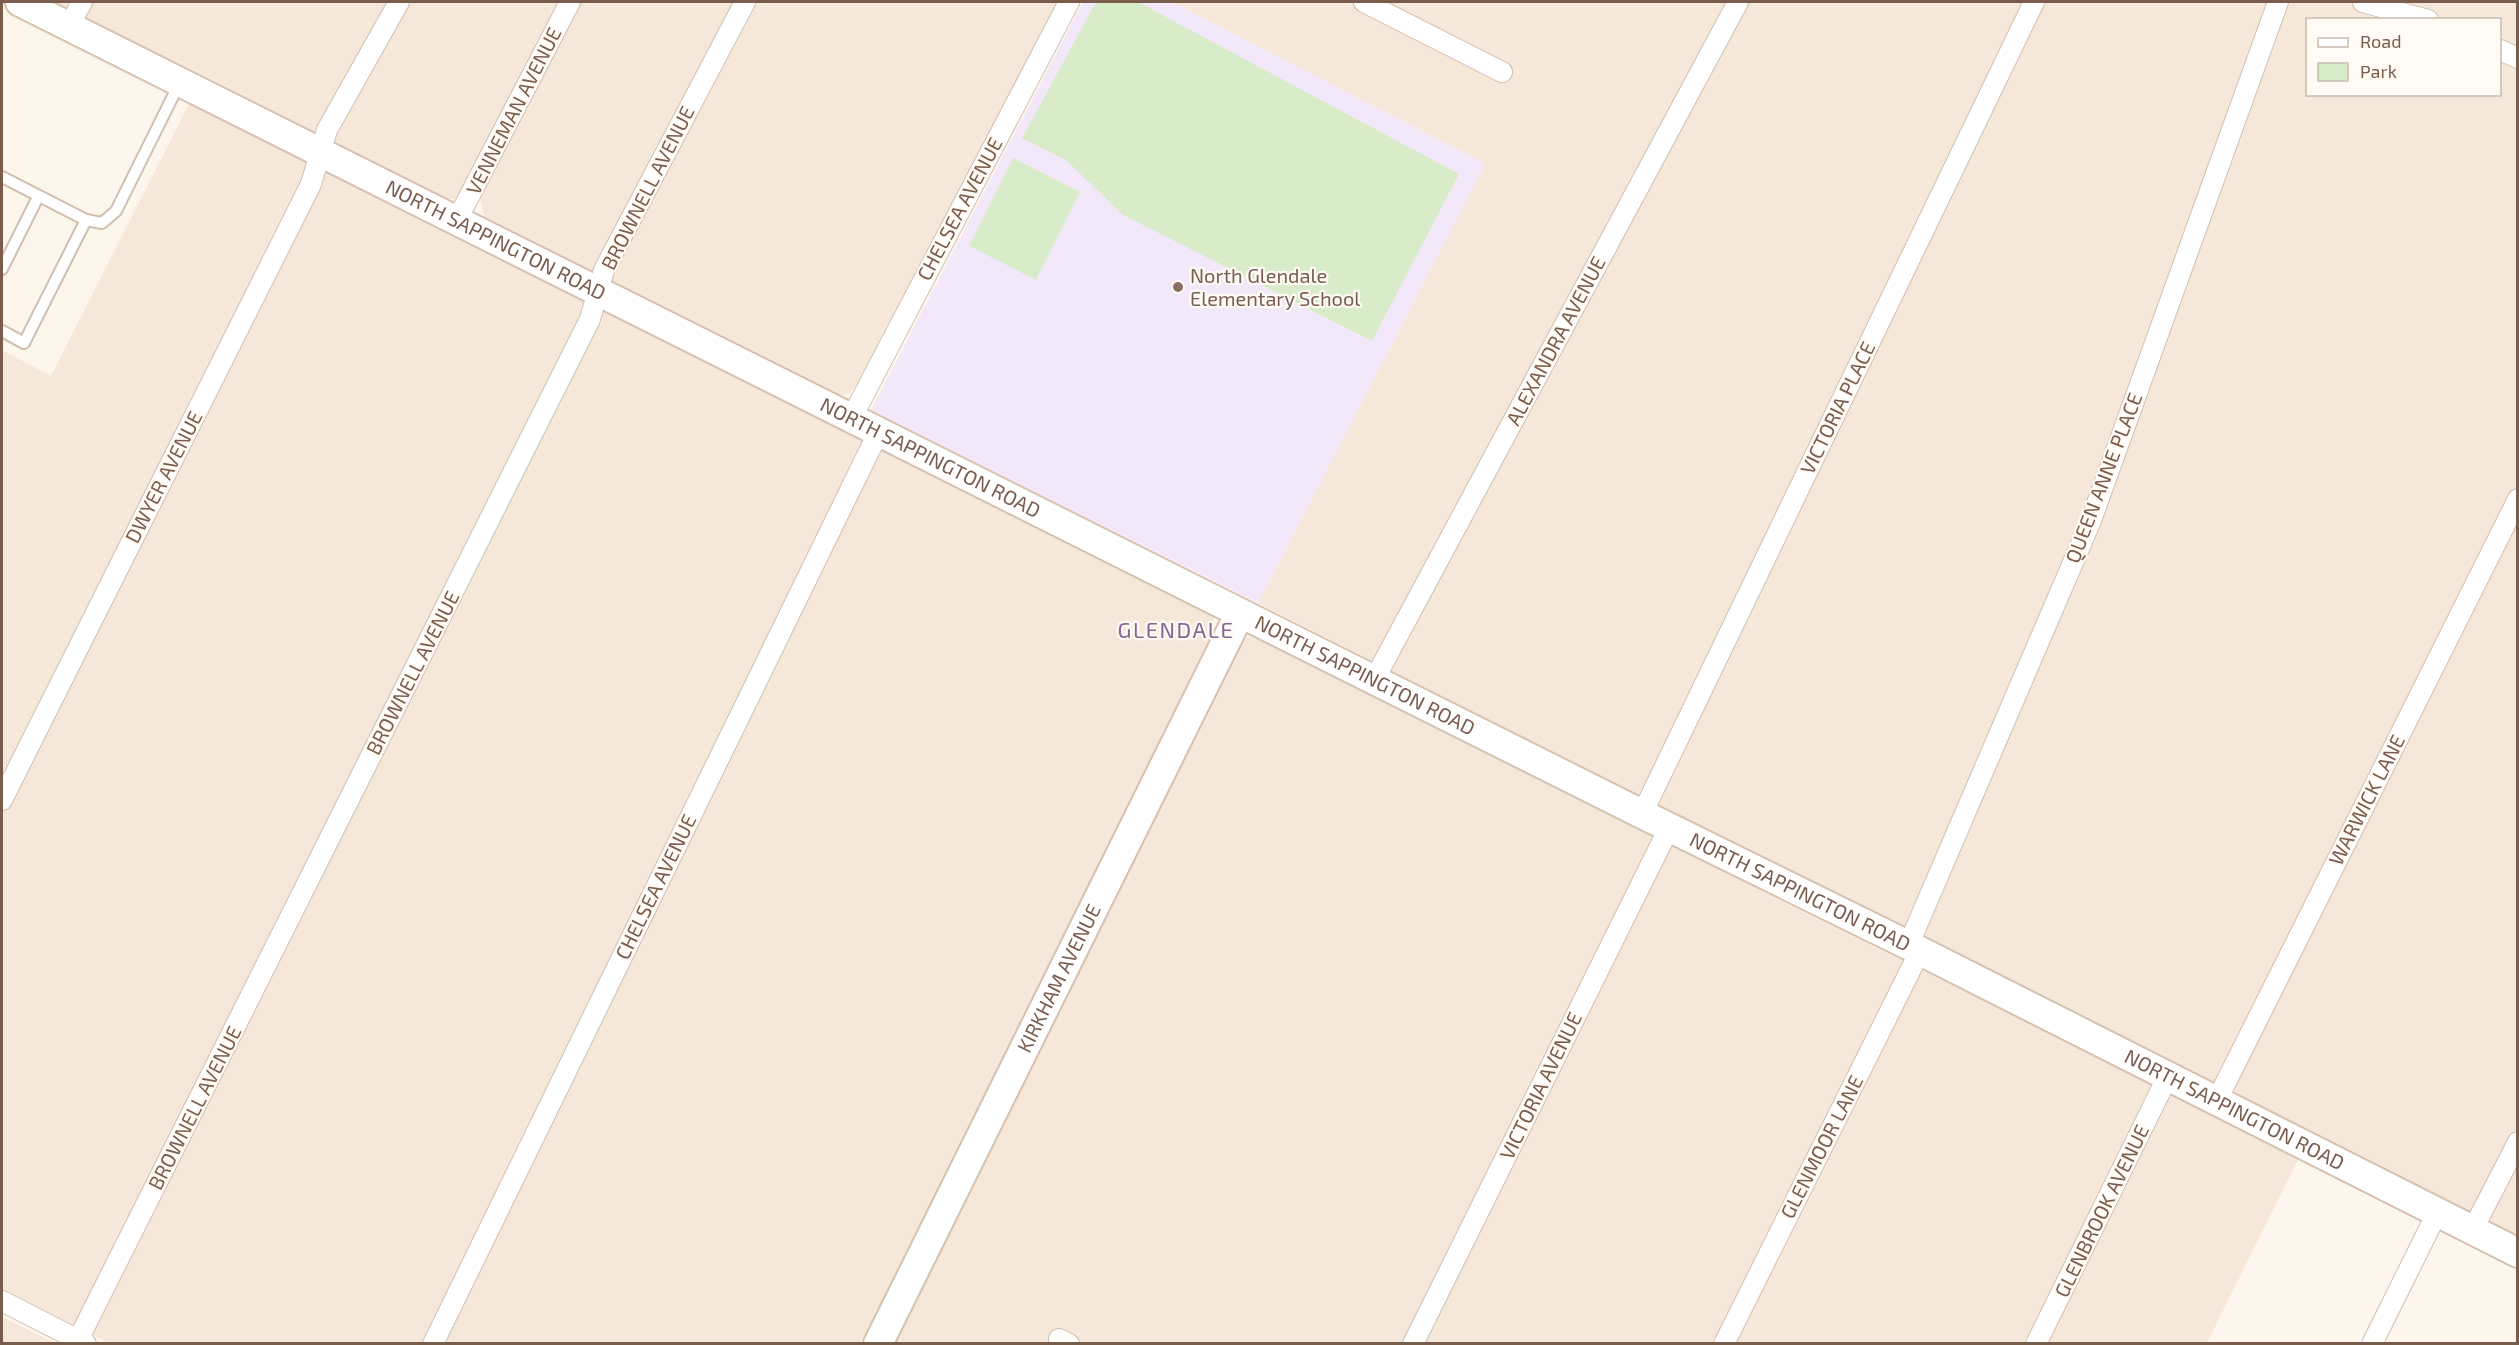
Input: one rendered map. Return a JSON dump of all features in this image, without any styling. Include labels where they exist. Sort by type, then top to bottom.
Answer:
[{"type":"street","name":"NORTH SAPPINGTON ROAD","points":[[20,2],[75,14],[180,82],[1669,828],[1914,948],[2517,1253]]},
{"type":"street","name":"DWYER AVENUE","points":[[2,800],[305,194],[327,130],[399,2]]},
{"type":"street","name":"VENNEMAN AVENUE","points":[[457,220],[570,2]]},
{"type":"street","name":"BROWNELL AVENUE","points":[[80,1342],[585,329],[604,270],[745,2]]},
{"type":"street","name":"CHELSEA AVENUE","points":[[852,417],[1069,2]]},
{"type":"street","points":[[1364,2],[1502,72]]},
{"type":"street","name":"ALEXANDRA AVENUE","points":[[1374,680],[1738,2]]},
{"type":"street","name":"VICTORIA PLACE","points":[[1642,814],[2034,2]]},
{"type":"street","name":"QUEEN ANNE PLACE","points":[[1914,948],[2090,523],[2278,2]]},
{"type":"street","points":[[2363,2],[2421,18]]},
{"type":"street","points":[[2501,51],[2517,58]]},
{"type":"street","name":"CHELSEA AVENUE","points":[[433,1344],[879,431]]},
{"type":"street","name":"WARWICK LANE","points":[[2216,1102],[2517,499]]},
{"type":"street","name":"KIRKHAM AVENUE","points":[[878,1344],[1240,613]]},
{"type":"street","name":"VICTORIA AVENUE","points":[[1413,1344],[1669,828]]},
{"type":"street","name":"GLENMOOR LANE","points":[[1724,1344],[1914,948]]},
{"type":"street","name":"GLENBROOK AVENUE","points":[[2036,1344],[2168,1078]]},
{"type":"street","points":[[2472,1231],[2517,1142]]},
{"type":"street","points":[[2372,1344],[2437,1213]]},
{"type":"street","points":[[2,1301],[80,1342]]},
{"type":"lane","points":[[2,177],[86,220],[102,223],[116,211],[180,82]]},
{"type":"lane","points":[[2,269],[38,197]]},
{"type":"lane","points":[[2,332],[24,343],[86,220]]},
{"type":"shaded area","points":[[50,2],[562,2],[462,192],[455,199],[443,198],[432,193],[203,75]]},
{"type":"shaded area","points":[[581,2],[1057,2],[857,384],[849,394],[839,395],[484,217],[480,199]]},
{"type":"shaded area","name":"North Glendale Elementary School","points":[[1083,2],[1172,2],[1485,164],[1258,603],[871,410]]},
{"type":"shaded area","points":[[1172,2],[2517,2],[2517,1239],[1258,603],[1485,164]]},
{"type":"shaded area","points":[[191,100],[1213,613],[1215,633],[862,1343],[109,1343],[2,1289],[2,350],[51,376]]},
{"type":"shaded area","points":[[1250,636],[1261,637],[1779,900],[2300,1156],[2207,1343],[894,1344],[1239,642]]},
{"type":"shaded area","points":[[2,1317],[55,1343],[2,1343]]},
{"type":"green space","points":[[1096,2],[1138,2],[1459,174],[1372,341],[1123,215],[1066,160],[1022,138]]},
{"type":"green space","points":[[1013,158],[1080,192],[1036,280],[969,246]]},
{"type":"place","name":"North Glendale Elementary School","points":[[1178,287]]},
{"type":"district","name":"GLENDALE","points":[[1176,630]]}]
